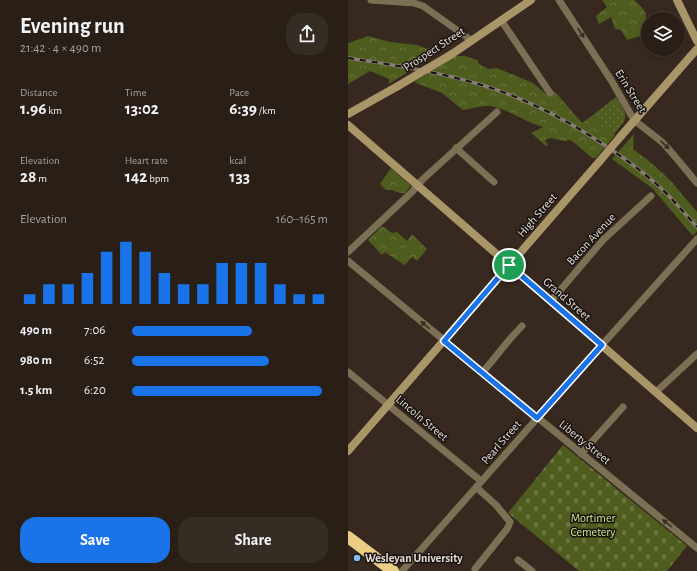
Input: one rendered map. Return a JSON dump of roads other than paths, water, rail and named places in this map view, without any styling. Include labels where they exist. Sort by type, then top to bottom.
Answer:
[{"type":"highway","points":[[348,537],[393,571]]},
{"type":"street","points":[[371,0],[414,2],[423,6],[471,40]]},
{"type":"street","name":"Prospect Street","points":[[348,114],[452,54],[531,0]]},
{"type":"street","name":"Erin Street","points":[[559,0],[611,80],[634,120],[662,142],[697,183]]},
{"type":"street","points":[[677,0],[697,41]]},
{"type":"street","points":[[501,20],[550,93]]},
{"type":"street","name":"High Street","points":[[348,451],[697,49]]},
{"type":"street","points":[[348,252],[456,148],[496,112]]},
{"type":"street","name":"Grand Street","points":[[348,125],[697,428]]},
{"type":"street","points":[[456,148],[494,182]]},
{"type":"street","name":"Bacon Avenue","points":[[551,301],[603,240],[651,196]]},
{"type":"street","name":"Pearl Street","points":[[402,571],[697,239]]},
{"type":"street","name":"Liberty Street","points":[[348,261],[537,418],[697,548]]},
{"type":"street","points":[[483,372],[522,326]]},
{"type":"street","points":[[656,392],[697,354]]},
{"type":"street","name":"Lincoln Street","points":[[348,372],[388,404],[479,484],[510,522],[507,529],[475,568]]},
{"type":"street","points":[[582,454],[623,407]]},
{"type":"street","points":[[518,560],[532,571]]},
{"type":"railway","points":[[348,58],[417,69],[468,81],[503,92],[555,115],[588,134],[631,163],[664,191],[697,227]]},
{"type":"place","name":"Wesleyan University","points":[[357,558]]},
{"type":"park label","name":"Mortimer Cemetery","points":[[593,525]]}]
